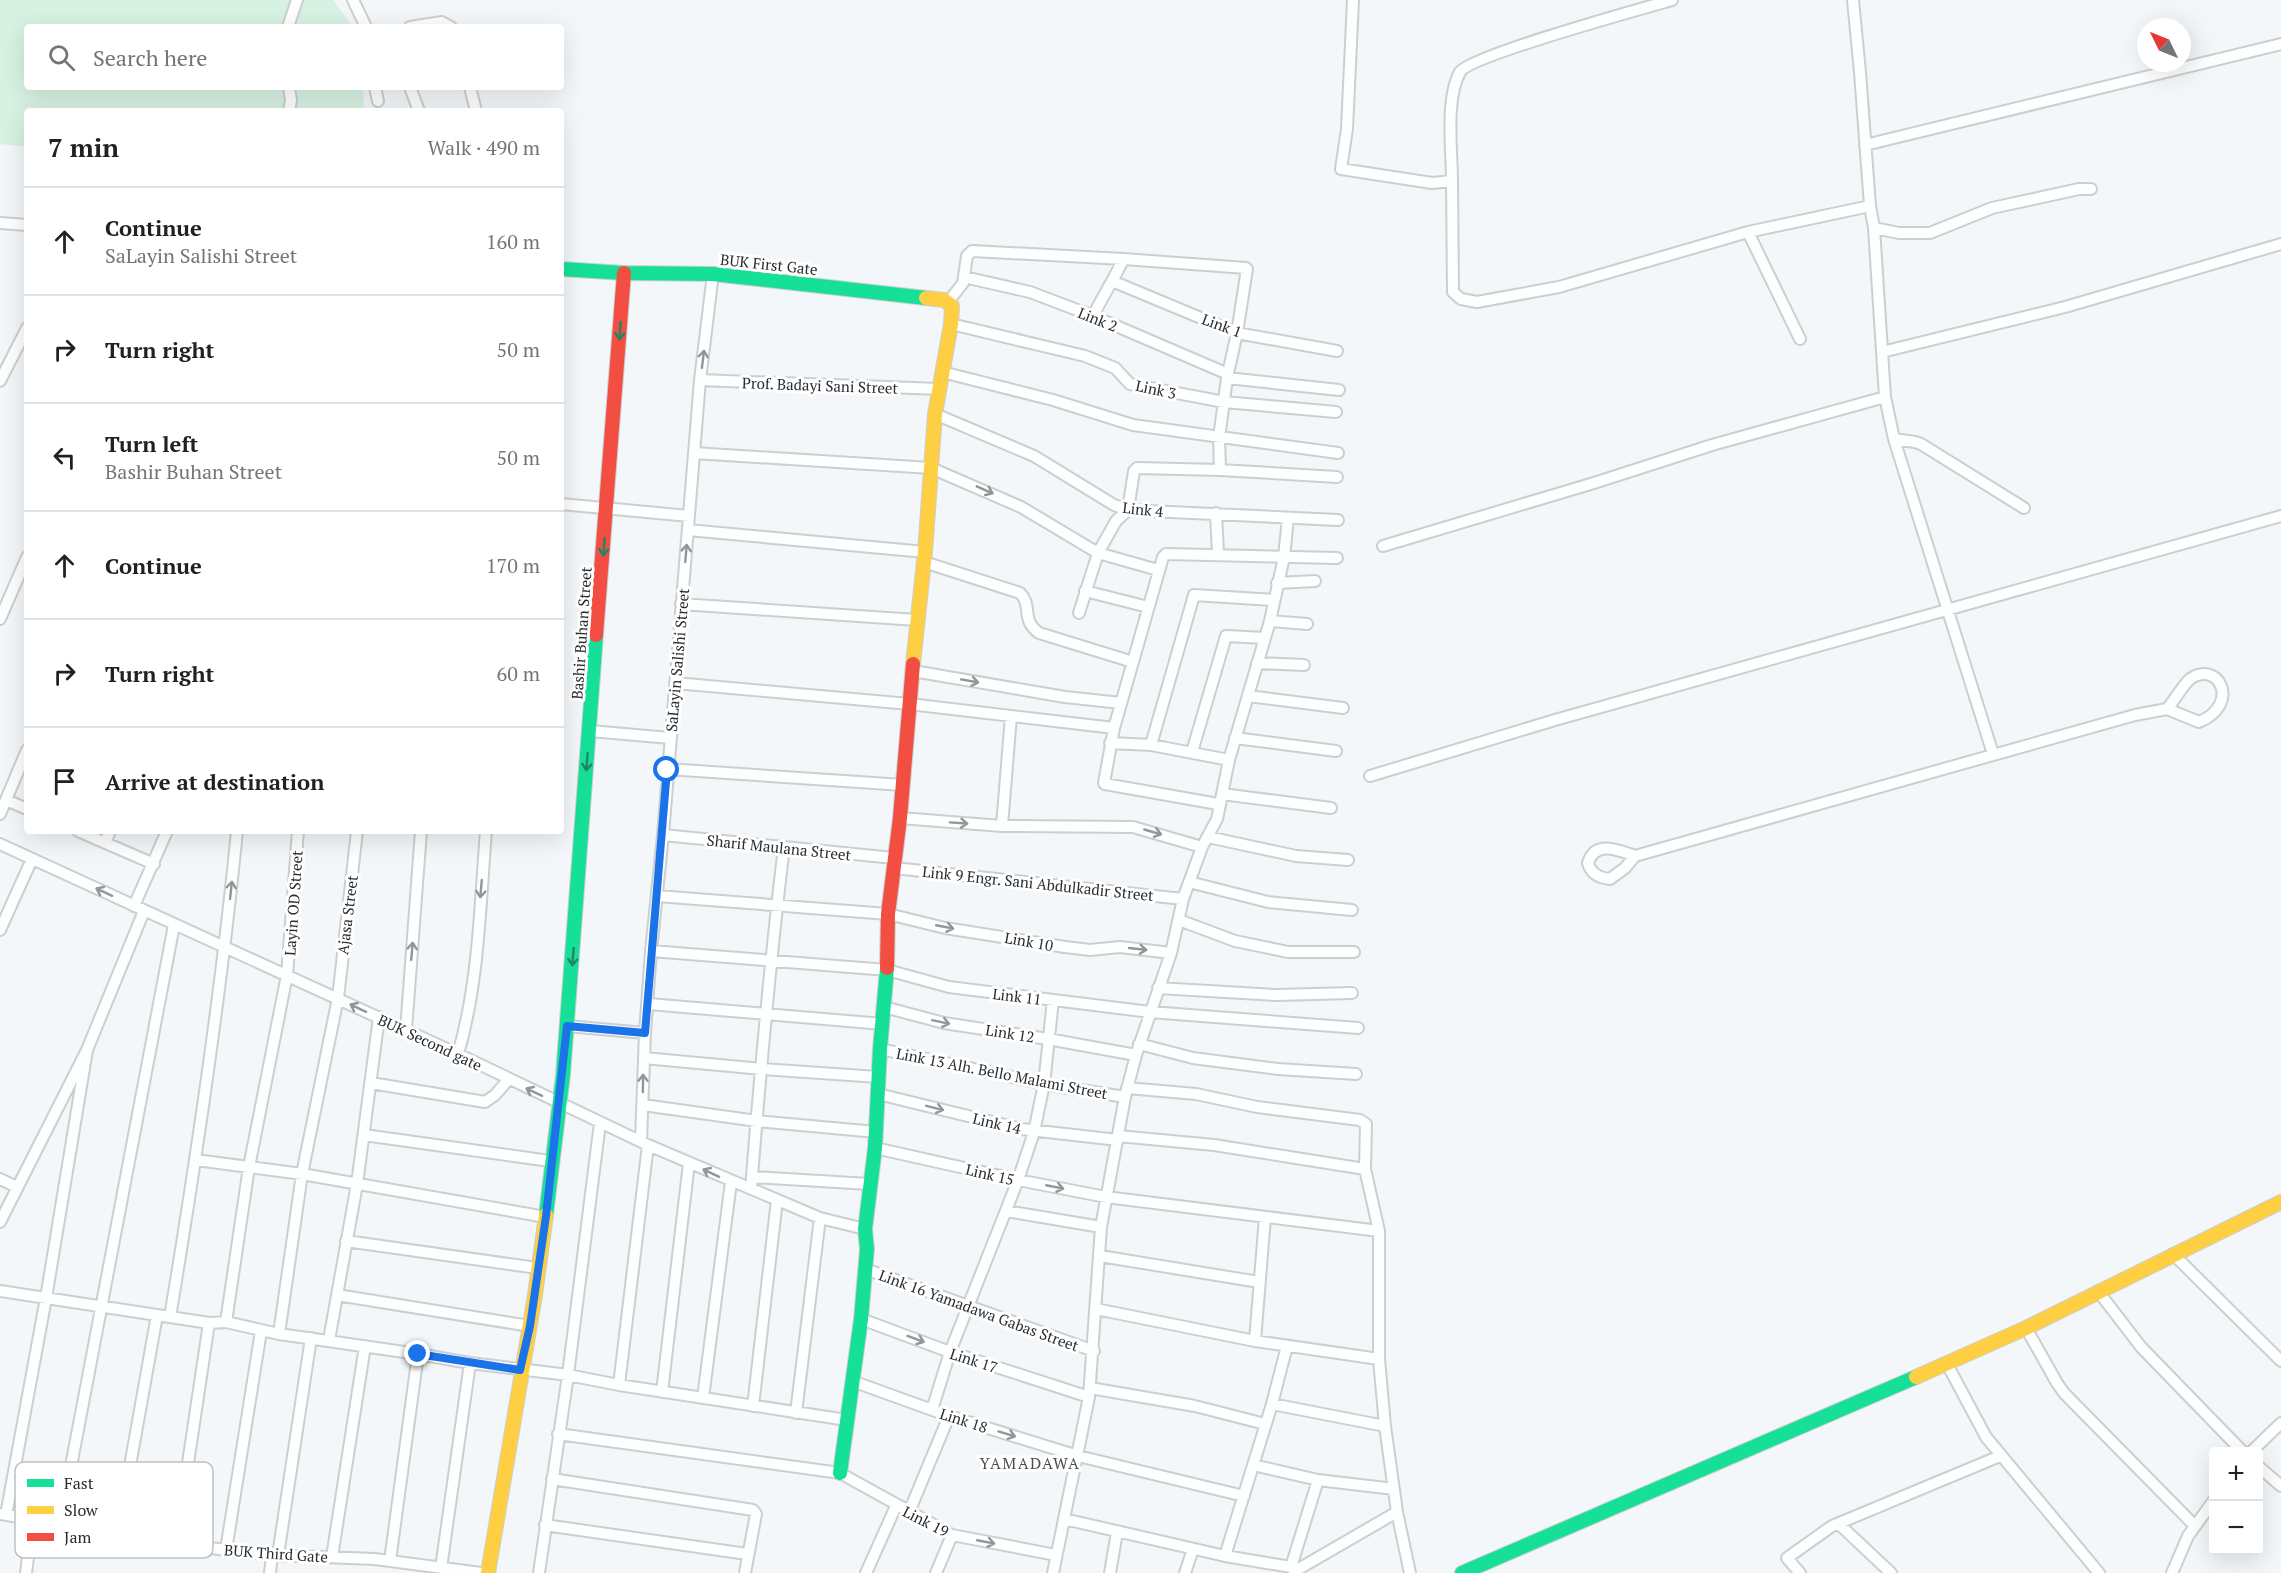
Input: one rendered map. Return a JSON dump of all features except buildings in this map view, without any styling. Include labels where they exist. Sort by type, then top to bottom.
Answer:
[{"type":"street","points":[[289,24],[297,0]]},
{"type":"street","points":[[353,0],[365,24]]},
{"type":"street","points":[[1353,0],[1347,129],[1341,169],[1432,183],[1452,181]]},
{"type":"street","points":[[1672,0],[1566,32],[1463,68],[1454,88],[1453,292],[1461,299],[1477,302],[1559,287],[1748,232],[1870,206]]},
{"type":"street","points":[[1853,0],[1870,206],[1874,228],[1885,397],[1894,440],[1993,754]]},
{"type":"street","points":[[1865,145],[2281,44]]},
{"type":"street","points":[[289,90],[290,108]]},
{"type":"street","points":[[376,90],[378,101]]},
{"type":"street","points":[[411,90],[418,108]]},
{"type":"street","points":[[471,90],[475,108]]},
{"type":"street","points":[[1874,228],[1899,233],[1930,233],[1992,208],[2079,189],[2091,189]]},
{"type":"street","points":[[0,223],[24,225]]},
{"type":"street","points":[[1748,232],[1800,339]]},
{"type":"street","points":[[1882,352],[2065,307],[2281,244]]},
{"type":"street","points":[[558,1434],[840,1473],[861,1319],[867,1249],[865,1229],[875,1148],[887,970],[888,914],[900,818],[917,620],[925,557],[935,414],[951,324],[952,306],[948,302],[960,288],[967,256],[972,251],[1246,268],[1237,333],[1227,376],[1219,438],[1220,470]]},
{"type":"street","points":[[1093,316],[1107,286],[1123,260]]},
{"type":"street","name":"BUK First Gate","points":[[564,269],[624,273],[713,274],[948,302]]},
{"type":"street","name":"Bashir Buhan Street","points":[[488,1573],[520,1370],[530,1326],[559,1103],[567,1026],[624,273]]},
{"type":"street","name":"SaLayin Salishi Street","points":[[619,1385],[644,1143],[644,1058],[651,951],[663,835],[700,380],[713,274]]},
{"type":"street","name":"Link 2","points":[[964,277],[1030,292],[1093,316],[1227,376],[1339,390]]},
{"type":"street","name":"Link 1","points":[[1112,280],[1237,333],[1337,351]]},
{"type":"street","name":"Link 3","points":[[951,324],[1085,356],[1115,368],[1130,384],[1224,402],[1336,412]]},
{"type":"street","points":[[0,381],[24,334]]},
{"type":"street","points":[[942,372],[1053,400],[1133,425],[1338,453]]},
{"type":"street","name":"Prof. Badayi Sani Street","points":[[700,380],[939,389]]},
{"type":"street","points":[[1383,546],[1712,445],[1885,397]]},
{"type":"street","name":"Link 4","points":[[935,414],[1034,456],[1114,505],[1128,510],[1338,520]]},
{"type":"street","points":[[1894,440],[1921,444],[2024,508]]},
{"type":"street","points":[[694,453],[931,468],[1021,507],[1098,553],[1158,570]]},
{"type":"street","points":[[1079,613],[1098,553],[1116,521],[1128,510],[1134,471],[1137,468],[1337,477]]},
{"type":"street","points":[[564,504],[689,516]]},
{"type":"street","points":[[1215,513],[1218,554]]},
{"type":"street","points":[[1370,776],[1555,720],[2281,516]]},
{"type":"street","points":[[1053,1573],[1090,1393],[1101,1227],[1126,1092],[1170,953],[1183,898],[1205,842],[1217,819],[1229,760],[1274,600],[1276,583],[1284,557],[1288,518]]},
{"type":"street","points":[[688,530],[925,557],[1020,593],[1025,600],[1028,622],[1039,633],[1133,662]]},
{"type":"street","points":[[1331,808],[1220,799],[1106,784],[1110,743],[1158,570],[1166,554],[1336,558]]},
{"type":"street","points":[[0,619],[24,564]]},
{"type":"street","points":[[1276,583],[1316,581]]},
{"type":"street","points":[[1085,591],[1148,608]]},
{"type":"street","points":[[1150,745],[1194,595],[1274,600]]},
{"type":"street","points":[[681,604],[917,620]]},
{"type":"street","points":[[1269,621],[1307,624]]},
{"type":"street","points":[[1192,752],[1226,636],[1265,638]]},
{"type":"street","points":[[1257,663],[1304,665]]},
{"type":"street","points":[[913,671],[1065,697],[1121,703]]},
{"type":"street","points":[[1635,856],[2135,715],[2167,709],[2199,722],[2208,718],[2219,707],[2223,692],[2214,678],[2207,674],[2200,674],[2190,679],[2167,709]]},
{"type":"street","points":[[675,683],[909,704],[1114,728]]},
{"type":"street","points":[[1248,696],[1343,708]]},
{"type":"street","points":[[909,704],[1114,728]]},
{"type":"street","points":[[1002,826],[1011,716]]},
{"type":"street","points":[[590,731],[670,738]]},
{"type":"street","points":[[1235,738],[1336,751]]},
{"type":"street","points":[[1110,743],[1150,745],[1229,760]]},
{"type":"street","points":[[0,814],[24,757]]},
{"type":"street","points":[[667,770],[903,785]]},
{"type":"street","points":[[6,800],[24,807]]},
{"type":"street","points":[[900,818],[1002,826],[1133,827],[1205,842],[1296,856],[1348,860]]},
{"type":"street","points":[[85,834],[154,864]]},
{"type":"street","points":[[105,843],[109,834]]},
{"type":"street","points":[[0,1221],[87,1050],[166,834]]},
{"type":"street","points":[[171,1317],[196,1160],[225,949],[237,834]]},
{"type":"street","name":"Layin OD Street","points":[[226,1322],[249,1167],[287,975],[298,834]]},
{"type":"street","name":"Ajasa Street","points":[[279,1334],[302,1174],[338,998],[357,834]]},
{"type":"street","points":[[406,1030],[421,834]]},
{"type":"street","points":[[458,1054],[474,973],[486,834]]},
{"type":"street","name":"Sharif Maulana Street","points":[[663,835],[784,847],[894,863]]},
{"type":"street","name":"BUK Second gate","points":[[0,844],[225,949],[338,998],[508,1080],[731,1182],[820,1218],[865,1229]]},
{"type":"street","points":[[751,1189],[762,1069],[764,1013],[784,847]]},
{"type":"street","points":[[0,930],[32,859]]},
{"type":"street","name":"Link 9 Engr. Sani Abdulkadir Street","points":[[894,863],[1183,898]]},
{"type":"street","points":[[1189,882],[1268,902],[1352,910]]},
{"type":"street","name":"Link 10","points":[[657,896],[888,914],[945,928],[1065,947],[1090,950],[1120,947],[1170,953]]},
{"type":"street","points":[[1179,920],[1235,941],[1288,952],[1354,951]]},
{"type":"street","points":[[72,1462],[174,925]]},
{"type":"street","name":"Link 11","points":[[651,951],[887,970],[949,987],[1150,1012],[1358,1028]]},
{"type":"street","points":[[1158,988],[1276,995],[1352,993]]},
{"type":"street","points":[[932,1410],[950,1352],[1018,1180],[1034,1132],[1044,1084],[1053,1000]]},
{"type":"street","points":[[649,1004],[883,1024]]},
{"type":"street","name":"Link 12","points":[[884,1007],[944,1023],[1048,1039],[1278,1069],[1356,1074]]},
{"type":"street","points":[[329,1340],[357,1184],[379,1017]]},
{"type":"street","points":[[567,1026],[645,1033]]},
{"type":"street","name":"Link 13 Alh. Bello Malami Street","points":[[880,1048],[1044,1084],[1126,1092],[1196,1094],[1257,1107],[1360,1119],[1366,1124],[1365,1169]]},
{"type":"street","points":[[3,1514],[46,1298],[87,1050]]},
{"type":"street","points":[[644,1058],[878,1077]]},
{"type":"street","points":[[371,1083],[485,1102],[495,1095],[508,1080]]},
{"type":"street","name":"Link 14","points":[[878,1094],[1034,1132],[1214,1144],[1365,1169]]},
{"type":"street","points":[[643,1105],[757,1121],[876,1132]]},
{"type":"street","points":[[538,1573],[568,1375],[600,1123]]},
{"type":"street","points":[[364,1135],[550,1161]]},
{"type":"street","name":"Link 15","points":[[875,1148],[1106,1197],[1379,1231]]},
{"type":"street","points":[[196,1160],[302,1174],[546,1216]]},
{"type":"street","points":[[662,1392],[689,1163]]},
{"type":"street","points":[[1365,1169],[1379,1231],[1379,1359],[1385,1426],[1397,1512],[1410,1573]]},
{"type":"street","points":[[752,1177],[869,1184]]},
{"type":"street","points":[[0,1179],[17,1187]]},
{"type":"street","points":[[704,1398],[731,1182]]},
{"type":"street","points":[[753,1406],[777,1200]]},
{"type":"street","points":[[1462,1573],[1947,1364],[2026,1328],[2281,1202]]},
{"type":"street","points":[[1006,1211],[1101,1227]]},
{"type":"street","points":[[1255,1341],[1265,1217]]},
{"type":"street","points":[[796,1413],[820,1218]]},
{"type":"street","points":[[346,1241],[537,1268]]},
{"type":"street","points":[[2173,1254],[2281,1361]]},
{"type":"street","points":[[1100,1256],[1259,1282]]},
{"type":"street","name":"Link 16 Yamadawa Gabas Street","points":[[865,1269],[1094,1351]]},
{"type":"street","points":[[0,1291],[209,1323],[226,1322],[279,1334],[470,1363],[568,1375],[662,1392],[847,1420]]},
{"type":"street","points":[[2098,1291],[2141,1347],[2238,1447]]},
{"type":"street","points":[[338,1294],[530,1326]]},
{"type":"street","points":[[1096,1309],[1255,1341],[1379,1359]]},
{"type":"street","points":[[131,1462],[157,1315]]},
{"type":"street","name":"Link 17","points":[[861,1319],[950,1352],[1090,1393],[1195,1406],[1265,1424]]},
{"type":"street","points":[[188,1462],[209,1323]]},
{"type":"street","points":[[2026,1328],[2064,1393],[2194,1525]]},
{"type":"street","points":[[226,1550],[261,1331]]},
{"type":"street","points":[[270,1573],[275,1555],[311,1338]]},
{"type":"street","points":[[332,1557],[365,1346]]},
{"type":"street","points":[[1225,1556],[1272,1404],[1287,1346]]},
{"type":"street","points":[[390,1561],[418,1354]]},
{"type":"street","points":[[441,1568],[470,1363]]},
{"type":"street","points":[[1947,1364],[1986,1437],[2099,1573]]},
{"type":"street","name":"Link 18","points":[[852,1381],[948,1416],[1078,1456],[1244,1496]]},
{"type":"street","points":[[1272,1404],[1385,1426]]},
{"type":"street","points":[[909,1512],[948,1416]]},
{"type":"street","points":[[2256,1447],[2281,1423]]},
{"type":"street","points":[[1800,1573],[1787,1558],[1832,1526],[2000,1456]]},
{"type":"street","points":[[1253,1465],[1318,1480],[1394,1489]]},
{"type":"street","points":[[2263,1470],[2281,1486]]},
{"type":"street","name":"Link 19","points":[[840,1473],[952,1535],[1056,1555]]},
{"type":"street","points":[[552,1479],[753,1510],[756,1514],[745,1573]]},
{"type":"street","points":[[1294,1570],[1318,1480]]},
{"type":"street","points":[[2172,1573],[2194,1525],[2213,1501]]},
{"type":"street","points":[[866,1573],[896,1506]]},
{"type":"street","points":[[1064,1519],[1294,1570],[1397,1512]]},
{"type":"street","points":[[545,1525],[747,1554]]},
{"type":"street","points":[[1837,1525],[1841,1526],[1891,1573]]},
{"type":"street","points":[[1110,1573],[1117,1532]]},
{"type":"street","points":[[936,1573],[952,1535]]},
{"type":"street","name":"BUK Third Gate","points":[[213,1548],[275,1555],[390,1561],[481,1573]]},
{"type":"street","points":[[1185,1573],[1193,1549]]},
{"type":"street","points":[[26,1573],[28,1558]]},
{"type":"green space","points":[[0,0],[333,0],[351,24],[24,24],[24,90],[363,90],[364,108],[24,108],[24,147],[0,144]]},
{"type":"traffic: fast","points":[[564,269],[624,273],[713,274],[926,298]]},
{"type":"traffic: fast","points":[[546,1215],[563,1075],[596,635]]},
{"type":"traffic: fast","points":[[840,1473],[861,1319],[867,1249],[865,1229],[875,1148],[887,968]]},
{"type":"traffic: fast","points":[[1462,1573],[1916,1377]]},
{"type":"traffic: slow","points":[[913,664],[925,552],[935,414],[951,324],[952,306],[944,300],[926,298]]},
{"type":"traffic: slow","points":[[1916,1377],[2026,1328],[2281,1202]]},
{"type":"traffic: slow","points":[[488,1573],[535,1295],[546,1215]]},
{"type":"traffic: jam","points":[[596,635],[624,273]]},
{"type":"traffic: jam","points":[[887,968],[888,914],[900,818],[913,664]]},
{"type":"district","name":"YAMADAWA","points":[[1030,1463]]},
{"type":"route","points":[[418,1354],[520,1370],[530,1326],[546,1216],[550,1161],[563,1074],[567,1026],[645,1033],[667,770]]}]
